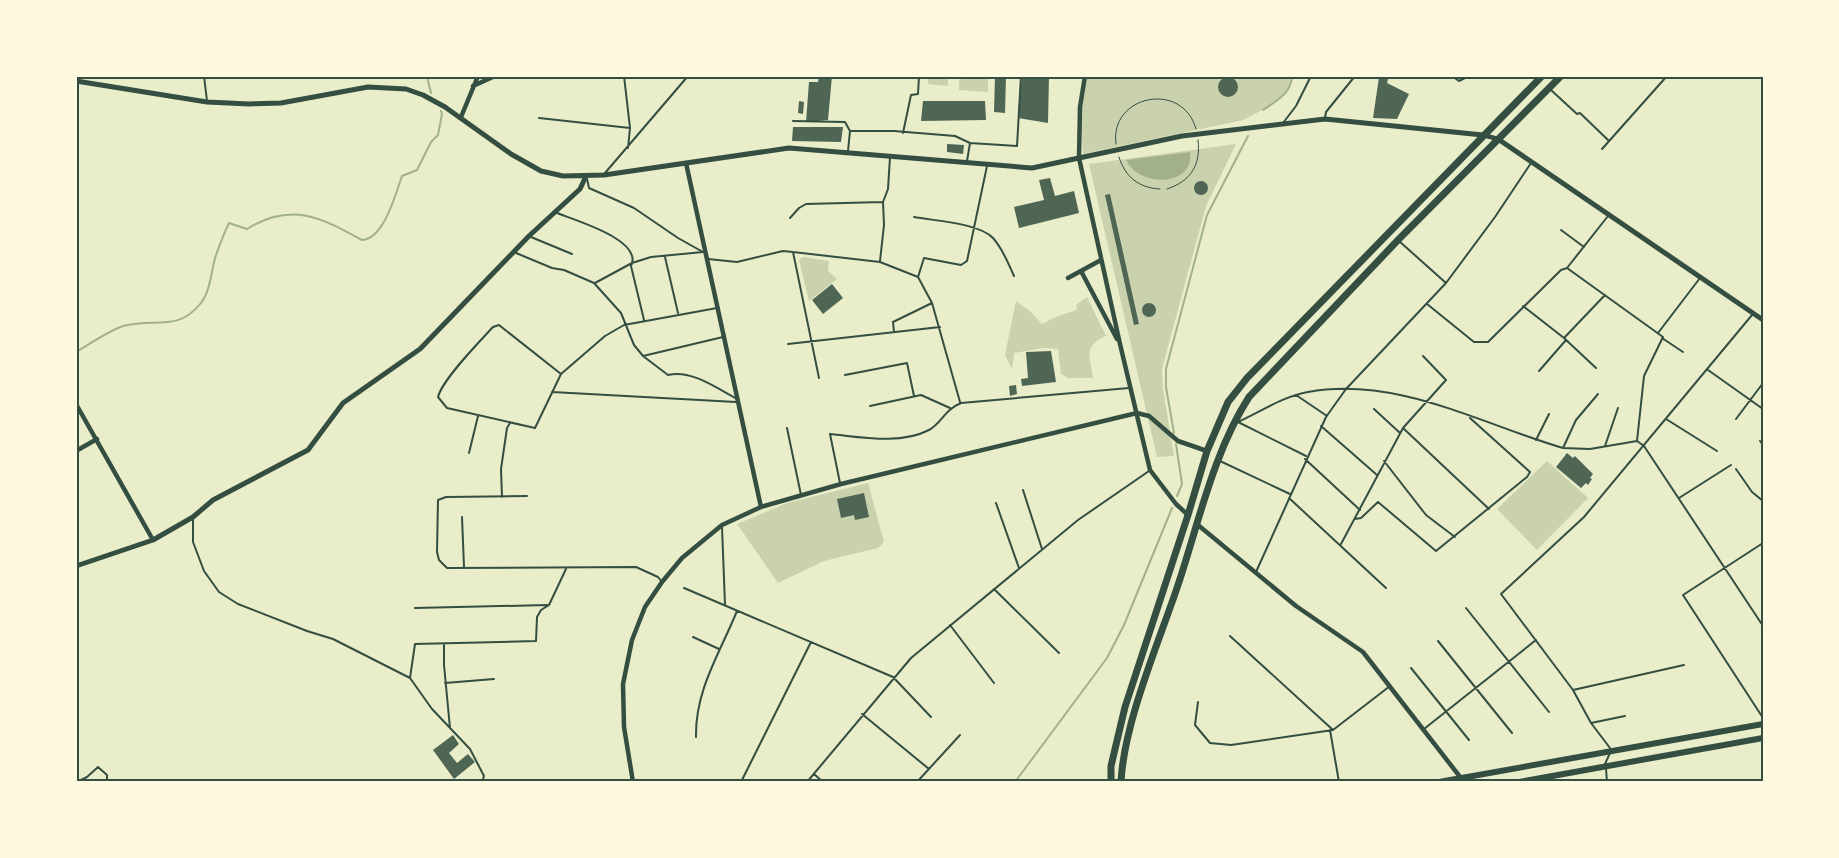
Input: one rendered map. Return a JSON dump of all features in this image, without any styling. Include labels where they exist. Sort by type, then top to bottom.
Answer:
[{"type":"main road","points":[[1111,782],[1111,766],[1125,707],[1188,515],[1207,450],[1216,425],[1237,390],[1326,296],[1542,76]]},
{"type":"main road","points":[[1121,782],[1122,768],[1136,711],[1218,460],[1231,427],[1249,397],[1398,240],[1561,76]]},
{"type":"main road","points":[[1326,296],[1336,304]]},
{"type":"main road","points":[[1439,782],[1463,780],[1611,750],[1763,724]]},
{"type":"main road","points":[[1519,782],[1763,738]]},
{"type":"street","points":[[461,117],[472,86],[478,76]]},
{"type":"street","points":[[472,86],[495,76]]},
{"type":"street","points":[[1085,76],[1080,107],[1079,158],[1150,470],[1176,504],[1198,524],[1296,606],[1363,652],[1463,780]]},
{"type":"street","points":[[76,81],[207,102],[281,103],[368,87],[406,89],[422,95],[461,117],[511,154],[541,172],[563,176],[604,175],[789,148],[1032,168],[1182,136],[1325,119],[1484,135],[1498,139],[1532,161],[1608,216],[1763,320]]},
{"type":"street","points":[[686,163],[705,259],[739,401],[761,507]]},
{"type":"street","points":[[76,566],[153,540],[193,517],[214,500],[308,450],[342,403],[420,349],[529,236],[580,189],[586,176]]},
{"type":"street","points":[[1068,278],[1101,260]]},
{"type":"street","points":[[1081,271],[1120,344]]},
{"type":"street","points":[[76,404],[153,540]]},
{"type":"street","points":[[633,782],[624,727],[623,684],[632,640],[641,615],[662,582],[682,558],[722,525],[761,507],[840,484],[1137,413],[1149,416],[1178,441],[1207,450]]},
{"type":"street","points":[[76,451],[97,439]]},
{"type":"lane","points":[[204,76],[207,102]]},
{"type":"lane","points":[[624,76],[630,128],[628,148]]},
{"type":"lane","points":[[604,175],[688,76]]},
{"type":"lane","points":[[903,133],[911,95],[918,94],[919,76]]},
{"type":"lane","points":[[850,131],[955,136],[970,143],[1018,146],[1021,76]]},
{"type":"lane","points":[[1282,123],[1296,106],[1311,76]]},
{"type":"lane","points":[[1325,119],[1326,112],[1355,76]]},
{"type":"lane","points":[[1452,76],[1459,81],[1469,76]]},
{"type":"lane","points":[[1602,149],[1608,140],[1667,76]]},
{"type":"lane","points":[[1549,88],[1576,114],[1580,113],[1608,140]]},
{"type":"lane","points":[[539,118],[630,128]]},
{"type":"lane","points":[[793,121],[845,122],[850,131],[848,152]]},
{"type":"lane","points":[[967,163],[970,143]]},
{"type":"lane","points":[[880,262],[884,225],[884,202],[888,190],[890,157]]},
{"type":"lane","points":[[1256,572],[1326,416],[1346,389],[1446,283],[1495,217],[1532,161]]},
{"type":"lane","points":[[918,277],[924,258],[961,266],[967,261],[988,165]]},
{"type":"lane","points":[[586,176],[589,188],[634,208],[678,238],[704,252]]},
{"type":"lane","points":[[790,218],[799,208],[806,204],[884,202]]},
{"type":"lane","points":[[555,212],[614,236],[624,243],[632,263],[630,266],[644,321]]},
{"type":"lane","points":[[1427,304],[1474,342],[1488,342],[1561,270],[1567,268],[1608,216]]},
{"type":"lane","points":[[914,217],[973,228],[987,233],[994,239],[1014,276]]},
{"type":"lane","points":[[1561,230],[1584,247]]},
{"type":"lane","points":[[1389,232],[1446,283]]},
{"type":"lane","points":[[529,236],[572,254]]},
{"type":"lane","points":[[705,259],[737,262],[782,251],[880,262],[918,277],[932,303],[940,326],[961,403]]},
{"type":"lane","points":[[514,252],[552,268],[564,270],[594,284],[621,313],[627,325],[626,331],[644,356],[668,375],[677,372],[689,376],[739,401]]},
{"type":"lane","points":[[594,284],[632,263],[651,257],[704,252]]},
{"type":"lane","points":[[793,252],[810,342],[819,378]]},
{"type":"lane","points":[[666,257],[678,314]]},
{"type":"lane","points":[[1567,268],[1683,352]]},
{"type":"lane","points":[[1658,333],[1700,278]]},
{"type":"lane","points":[[1539,371],[1605,295]]},
{"type":"lane","points":[[894,332],[893,322],[932,303]]},
{"type":"lane","points":[[1523,306],[1565,339],[1596,368]]},
{"type":"lane","points":[[561,374],[500,325],[493,327],[439,391],[438,397],[447,408],[535,428],[561,374],[605,336],[627,325],[717,308]]},
{"type":"lane","points":[[1608,782],[1605,765],[1611,750],[1592,723],[1573,690],[1501,594],[1584,517],[1753,313]]},
{"type":"lane","points":[[788,344],[940,326]]},
{"type":"lane","points":[[644,356],[723,337]]},
{"type":"lane","points":[[1637,442],[1644,376],[1662,338]]},
{"type":"lane","points":[[1342,544],[1403,428],[1446,380],[1422,356]]},
{"type":"lane","points":[[844,376],[907,362],[914,396]]},
{"type":"lane","points":[[1707,369],[1763,409]]},
{"type":"lane","points":[[1736,419],[1763,382]]},
{"type":"lane","points":[[840,484],[830,434],[890,438],[913,437],[931,429],[950,408],[961,403],[1131,388]]},
{"type":"lane","points":[[1231,427],[1296,395],[1346,389],[1409,395],[1427,403],[1563,448],[1590,449],[1637,442],[1644,446],[1763,626]]},
{"type":"lane","points":[[552,392],[739,401]]},
{"type":"lane","points":[[1563,448],[1576,420],[1598,394]]},
{"type":"lane","points":[[870,406],[921,395],[950,408]]},
{"type":"lane","points":[[1296,395],[1326,416]]},
{"type":"lane","points":[[1605,446],[1618,408]]},
{"type":"lane","points":[[1374,409],[1400,433]]},
{"type":"lane","points":[[1536,440],[1549,414]]},
{"type":"lane","points":[[469,452],[478,416]]},
{"type":"lane","points":[[1355,519],[1360,518],[1378,502],[1436,551],[1527,478],[1530,472],[1468,416]]},
{"type":"lane","points":[[1666,418],[1717,451]]},
{"type":"lane","points":[[1238,422],[1306,458],[1360,510]]},
{"type":"lane","points":[[502,497],[501,469],[507,428],[510,423]]},
{"type":"lane","points":[[1321,426],[1377,475]]},
{"type":"lane","points":[[787,428],[802,495]]},
{"type":"lane","points":[[1403,428],[1489,509]]},
{"type":"lane","points":[[1760,441],[1763,445]]},
{"type":"lane","points":[[1218,460],[1291,494]]},
{"type":"lane","points":[[1384,461],[1426,515],[1455,537]]},
{"type":"lane","points":[[1678,498],[1731,465]]},
{"type":"lane","points":[[1736,469],[1752,492],[1763,501]]},
{"type":"lane","points":[[807,782],[893,677],[911,658],[1085,514],[1150,470]]},
{"type":"lane","points":[[1023,490],[1042,549]]},
{"type":"lane","points":[[527,496],[446,497],[438,500],[437,552],[440,560],[447,568],[636,567],[658,577],[662,582]]},
{"type":"lane","points":[[1290,498],[1342,544],[1386,588]]},
{"type":"lane","points":[[996,503],[1019,568]]},
{"type":"lane","points":[[193,517],[193,542],[204,572],[219,592],[238,604],[333,639],[410,678],[432,709],[470,749],[484,776],[482,782]]},
{"type":"lane","points":[[462,517],[464,568]]},
{"type":"lane","points":[[722,525],[725,605]]},
{"type":"lane","points":[[1763,543],[1683,594],[1763,718]]},
{"type":"lane","points":[[410,678],[415,644],[536,641],[536,617],[540,610],[549,605],[567,568]]},
{"type":"lane","points":[[684,588],[893,677],[931,717]]},
{"type":"lane","points":[[994,589],[1059,654]]},
{"type":"lane","points":[[415,608],[549,605]]},
{"type":"lane","points":[[1466,608],[1549,712]]},
{"type":"lane","points":[[696,737],[696,715],[719,649],[737,611]]},
{"type":"lane","points":[[950,625],[994,683]]},
{"type":"lane","points":[[1230,636],[1332,730],[1339,782]]},
{"type":"lane","points":[[693,637],[719,649]]},
{"type":"lane","points":[[1423,729],[1536,640]]},
{"type":"lane","points":[[1438,641],[1512,733]]},
{"type":"lane","points":[[741,782],[811,642]]},
{"type":"lane","points":[[444,644],[445,683],[450,728]]},
{"type":"lane","points":[[1573,690],[1684,665]]},
{"type":"lane","points":[[1411,668],[1468,740]]},
{"type":"lane","points":[[445,683],[494,679]]},
{"type":"lane","points":[[1198,702],[1195,725],[1210,743],[1231,745],[1332,730],[1390,686]]},
{"type":"lane","points":[[862,714],[929,769]]},
{"type":"lane","points":[[1592,723],[1625,716]]},
{"type":"lane","points":[[917,782],[960,735]]},
{"type":"lane","points":[[76,782],[87,777],[98,767],[107,775],[107,782]]},
{"type":"lane","points":[[814,774],[823,782]]},
{"type":"shaded area","points":[[928,76],[948,77],[948,86],[928,84]]},
{"type":"shaded area","points":[[964,76],[988,76],[988,92],[959,90],[959,81]]},
{"type":"shaded area","points":[[1086,76],[1292,76],[1291,83],[1281,97],[1266,108],[1243,120],[1083,154],[1080,101]]},
{"type":"shaded area","points":[[1236,144],[1206,206],[1162,369],[1163,389],[1174,456],[1157,457],[1089,164]]},
{"type":"shaded area","points":[[1190,152],[1189,164],[1184,172],[1165,180],[1153,179],[1142,175],[1133,169],[1126,160]]},
{"type":"shaded area","points":[[803,257],[829,261],[828,271],[837,279],[809,301],[799,260]]},
{"type":"shaded area","points":[[1087,297],[1106,336],[1094,343],[1091,348],[1090,358],[1093,378],[1068,378],[1061,374],[1058,349],[1043,348],[1014,353],[1012,369],[1005,355],[1016,301],[1031,312],[1042,324],[1077,310],[1076,305]]},
{"type":"shaded area","points":[[1547,461],[1588,498],[1537,550],[1497,509]]},
{"type":"shaded area","points":[[868,483],[884,542],[878,548],[824,561],[778,583],[737,524],[787,503]]},
{"type":"building","points":[[819,76],[832,76],[828,120],[806,122],[809,82],[818,82]]},
{"type":"building","points":[[995,76],[1006,76],[1005,113],[994,112]]},
{"type":"building","points":[[1022,76],[1049,76],[1048,123],[1018,118]]},
{"type":"building","points":[[1228,77],[1235,80],[1238,87],[1235,94],[1228,97],[1221,94],[1218,87],[1221,80]]},
{"type":"building","points":[[1379,77],[1388,79],[1387,83],[1409,94],[1397,119],[1373,118]]},
{"type":"building","points":[[799,101],[804,102],[803,114],[798,113]]},
{"type":"building","points":[[923,101],[985,101],[986,120],[921,121]]},
{"type":"building","points":[[793,127],[843,127],[841,142],[792,141]]},
{"type":"building","points":[[947,144],[964,145],[963,154],[947,152]]},
{"type":"building","points":[[1050,178],[1055,196],[1074,191],[1079,213],[1019,228],[1014,207],[1044,200],[1039,180]]},
{"type":"building","points":[[1198,181],[1204,181],[1208,188],[1204,195],[1198,195],[1194,191],[1194,185]]},
{"type":"building","points":[[1110,194],[1139,324],[1134,325],[1105,195]]},
{"type":"building","points":[[832,284],[843,298],[823,314],[812,300]]},
{"type":"building","points":[[1146,303],[1152,303],[1156,310],[1152,317],[1146,317],[1142,313],[1142,307]]},
{"type":"building","points":[[1051,351],[1056,382],[1022,386],[1021,379],[1028,378],[1026,352]]},
{"type":"building","points":[[1016,385],[1017,394],[1010,396],[1009,386]]},
{"type":"building","points":[[1567,453],[1573,458],[1575,456],[1593,474],[1588,485],[1586,483],[1581,488],[1556,467]]},
{"type":"building","points":[[864,493],[869,517],[855,520],[854,515],[841,518],[837,499]]},
{"type":"building","points":[[453,735],[459,744],[449,753],[457,763],[468,754],[475,762],[454,779],[433,750]]},
{"type":"waterway","points":[[429,76],[428,81],[431,93]]},
{"type":"waterway","points":[[1263,110],[1286,92],[1292,76]]},
{"type":"waterway","points":[[76,352],[117,328],[135,324],[174,321],[192,312],[201,303],[207,292],[216,255],[229,223],[247,229],[263,221],[292,214],[320,219],[362,240],[370,238],[383,224],[393,203],[402,176],[417,170],[431,142],[438,135],[441,111]]},
{"type":"waterway","points":[[1174,433],[1166,387],[1166,369],[1207,215],[1248,136]]},
{"type":"waterway","points":[[1176,444],[1182,484],[1177,496]]},
{"type":"waterway","points":[[1015,782],[1107,658],[1124,625],[1172,508]]}]
